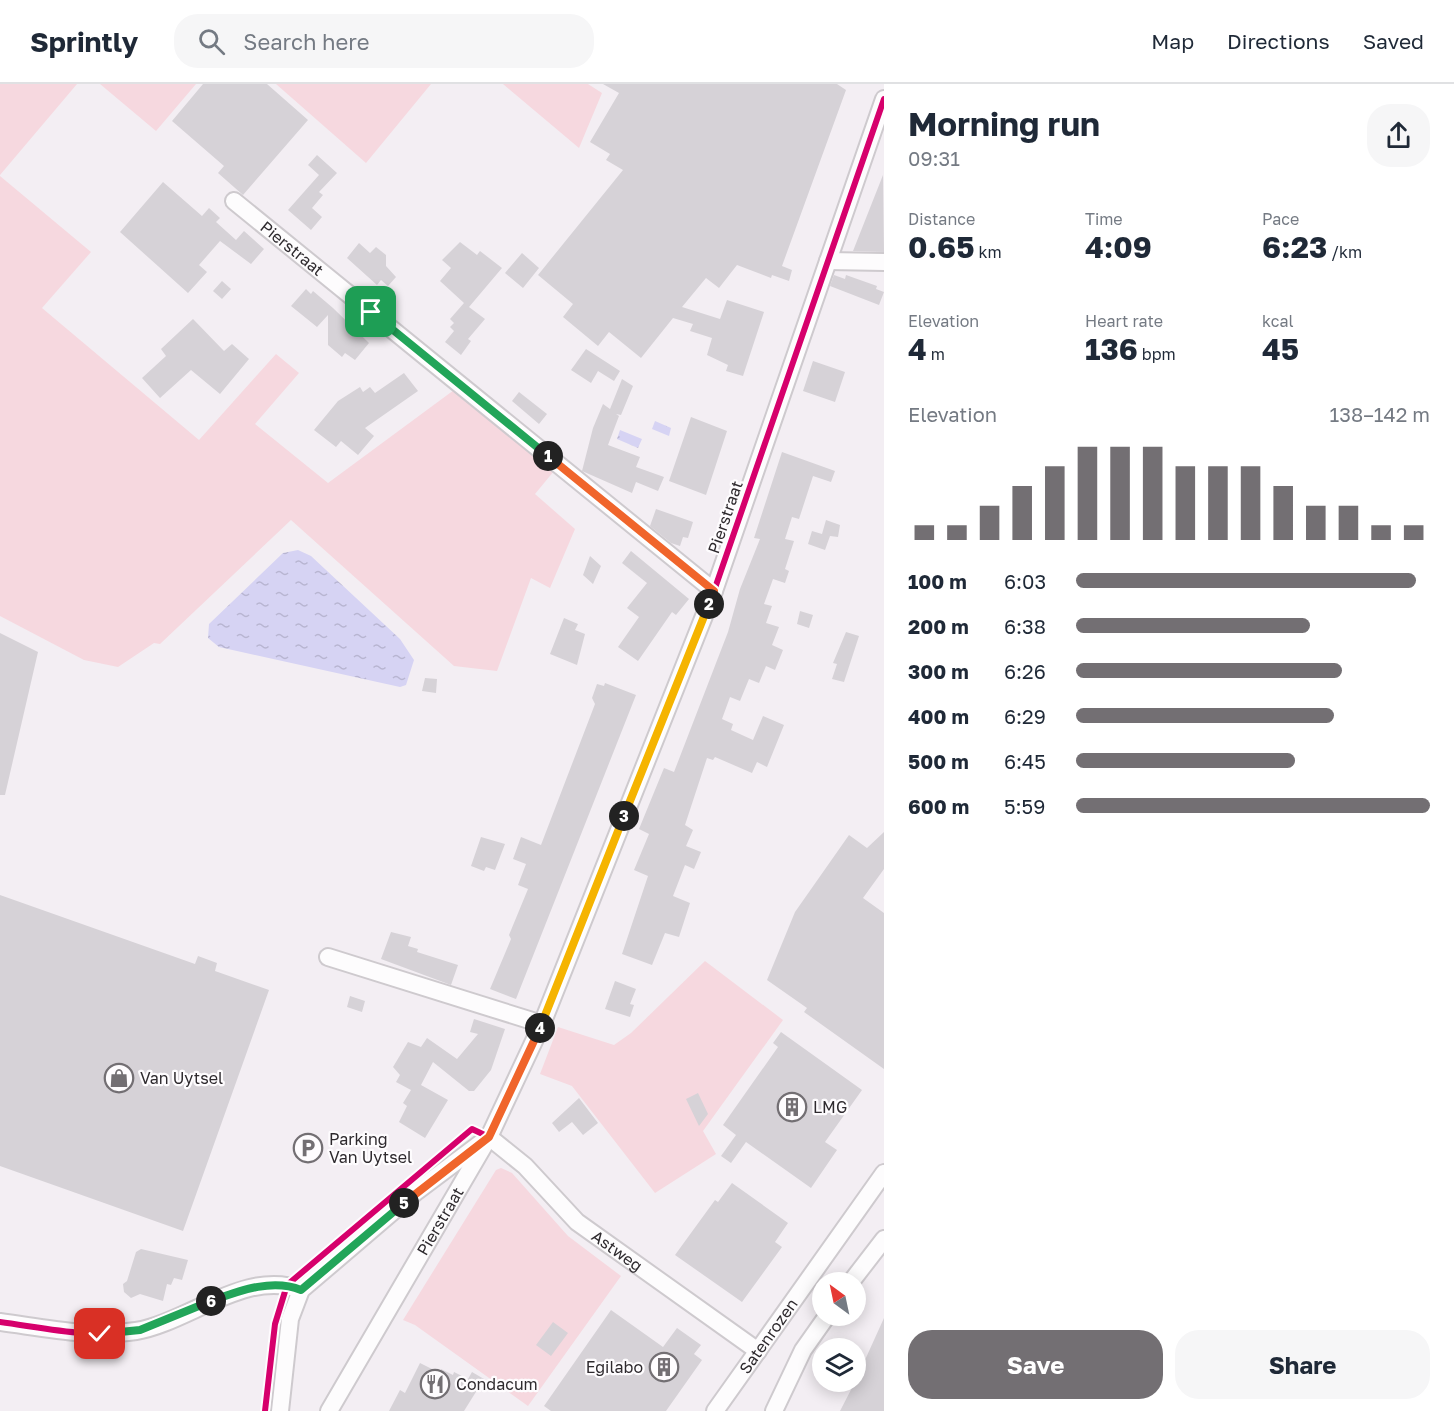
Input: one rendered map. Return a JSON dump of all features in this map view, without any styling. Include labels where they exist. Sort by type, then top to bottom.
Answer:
[{"type":"street","name":"Pierstraat","points":[[329,1411],[489,1137],[542,1024],[714,591],[884,99]]},
{"type":"street","name":"Pierstraat","points":[[234,201],[714,591]]},
{"type":"street","points":[[828,261],[884,262]]},
{"type":"street","points":[[328,957],[542,1024]]},
{"type":"street","points":[[280,1411],[290,1319],[301,1290],[417,1191],[489,1137]]},
{"type":"street","name":"Astweg","points":[[489,1137],[525,1166],[577,1222],[758,1351]]},
{"type":"street","name":"Satenrozen","points":[[715,1411],[884,1173]]},
{"type":"street","points":[[858,1272],[884,1239]]},
{"type":"street","points":[[0,1322],[70,1332],[122,1333],[140,1330],[215,1300],[271,1284],[282,1284],[301,1290]]},
{"type":"street","points":[[774,1411],[803,1350],[820,1326]]},
{"type":"shaded area","points":[[0,84],[77,84],[0,175]]},
{"type":"shaded area","points":[[100,84],[196,84],[156,131]]},
{"type":"shaded area","points":[[276,84],[431,84],[366,163]]},
{"type":"shaded area","points":[[503,84],[588,84],[602,93],[579,148]]},
{"type":"shaded area","points":[[0,176],[91,252],[42,308],[199,440],[276,354],[299,373],[255,424],[328,483],[454,390],[554,471],[535,494],[575,529],[550,588],[531,578],[497,671],[454,666],[291,520],[160,644],[154,643],[118,667],[84,660],[0,616]]},
{"type":"shaded area","points":[[705,961],[783,1020],[703,1131],[716,1154],[655,1193],[572,1086],[540,1074],[558,1027],[614,1045],[631,1033]]},
{"type":"shaded area","points":[[501,1168],[512,1173],[568,1236],[621,1276],[528,1406],[415,1325],[403,1320],[496,1170]]},
{"type":"water","points":[[655,421],[671,428],[669,436],[652,429]]},
{"type":"water","points":[[620,430],[642,439],[638,448],[617,439]]},
{"type":"water","points":[[298,550],[311,556],[400,639],[414,660],[406,685],[400,687],[219,647],[208,638],[209,624],[283,553]]},
{"type":"building","points":[[203,84],[267,84],[308,120],[243,195],[218,173],[224,166],[172,121]]},
{"type":"building","points":[[603,84],[837,84],[846,90],[782,266],[792,270],[789,281],[772,275],[771,278],[737,265],[719,288],[706,278],[682,307],[720,319],[727,300],[764,312],[743,376],[726,371],[728,365],[707,355],[712,338],[690,331],[693,324],[673,318],[641,358],[609,332],[598,346],[563,317],[573,304],[538,275],[623,170],[606,160],[610,154],[590,142],[619,93]]},
{"type":"building","points":[[317,155],[337,173],[319,192],[323,195],[312,208],[322,217],[311,230],[288,210],[319,175],[308,165]]},
{"type":"building","points":[[883,175],[884,252],[853,251]]},
{"type":"building","points":[[163,182],[202,216],[209,208],[220,218],[216,222],[236,240],[244,231],[264,249],[251,264],[220,241],[199,265],[207,272],[188,293],[120,232]]},
{"type":"building","points":[[460,242],[477,255],[480,251],[502,268],[469,307],[485,319],[468,339],[471,341],[461,355],[445,342],[454,331],[450,327],[454,323],[450,319],[464,303],[440,281],[451,268],[442,260]]},
{"type":"building","points":[[359,243],[370,253],[376,247],[386,255],[386,266],[396,277],[388,286],[381,280],[377,285],[347,258]]},
{"type":"building","points":[[522,253],[539,268],[523,288],[505,273]]},
{"type":"building","points":[[834,275],[845,279],[846,275],[877,286],[876,289],[884,292],[879,305],[830,286]]},
{"type":"building","points":[[222,281],[231,289],[222,299],[213,291]]},
{"type":"building","points":[[306,289],[311,294],[313,291],[333,308],[369,343],[355,360],[345,353],[342,357],[328,345],[328,315],[317,327],[291,306]]},
{"type":"building","points":[[193,319],[224,351],[232,344],[249,359],[220,394],[191,370],[160,398],[142,378],[166,356],[161,349]]},
{"type":"building","points":[[586,349],[620,371],[614,381],[598,371],[591,383],[571,370]]},
{"type":"building","points":[[813,361],[845,372],[835,402],[803,391]]},
{"type":"building","points":[[404,373],[418,391],[365,428],[374,436],[358,455],[341,441],[336,447],[314,430],[338,401],[360,387],[363,392],[370,387],[375,393]]},
{"type":"building","points":[[622,379],[633,386],[621,415],[616,414],[619,416],[608,445],[640,457],[636,467],[664,477],[658,491],[636,482],[632,493],[582,471],[593,428],[603,404],[610,409]]},
{"type":"building","points":[[519,392],[547,414],[539,424],[512,401]]},
{"type":"building","points":[[691,417],[727,431],[706,495],[669,481]]},
{"type":"building","points":[[782,452],[835,471],[831,482],[813,476],[799,519],[792,517],[785,539],[794,541],[785,569],[789,571],[785,583],[773,579],[764,604],[772,606],[766,623],[779,627],[772,645],[783,650],[775,670],[766,666],[759,683],[749,679],[740,701],[730,697],[722,719],[733,724],[731,730],[753,740],[763,716],[784,725],[767,767],[757,762],[752,773],[715,757],[713,760],[707,758],[685,825],[693,830],[686,846],[701,852],[694,869],[685,865],[673,896],[690,903],[679,937],[665,933],[652,965],[622,954],[648,876],[634,870],[649,834],[639,829],[664,768],[674,772],[728,632],[740,589],[760,539],[754,538]]},
{"type":"building","points":[[656,509],[693,522],[688,538],[683,537],[680,546],[671,543],[650,526]]},
{"type":"building","points":[[826,520],[840,525],[838,537],[830,536],[825,550],[808,544],[812,531],[822,534]]},
{"type":"building","points":[[631,551],[689,599],[676,615],[672,612],[638,661],[618,647],[639,617],[627,608],[647,583],[622,563]]},
{"type":"building","points":[[590,556],[601,566],[593,584],[583,575]]},
{"type":"building","points":[[800,611],[813,615],[809,628],[797,624]]},
{"type":"building","points":[[564,618],[578,624],[575,630],[585,634],[577,665],[550,654]]},
{"type":"building","points":[[846,632],[859,636],[844,682],[832,679],[837,664],[833,663]]},
{"type":"building","points":[[0,633],[38,652],[5,795],[0,795]]},
{"type":"building","points":[[425,678],[437,679],[436,693],[422,691]]},
{"type":"building","points":[[605,683],[636,695],[516,999],[490,989],[511,939],[509,935],[528,889],[518,885],[526,864],[513,859],[521,837],[541,845],[595,704],[592,698],[597,684],[604,686]]},
{"type":"building","points":[[884,832],[884,869],[863,898],[884,913],[884,1069],[804,1012],[807,1008],[767,980],[795,912],[849,835],[867,848]]},
{"type":"building","points":[[481,837],[505,844],[495,870],[486,867],[484,871],[471,866]]},
{"type":"building","name":"Van Uytsel","points":[[0,895],[195,964],[198,956],[217,963],[215,971],[269,990],[183,1231],[0,1166]]},
{"type":"building","points":[[391,932],[411,937],[408,946],[418,949],[417,952],[458,965],[451,985],[381,959]]},
{"type":"building","points":[[615,981],[636,989],[630,1004],[634,1005],[630,1017],[605,1009]]},
{"type":"building","points":[[350,996],[365,1001],[362,1012],[347,1007]]},
{"type":"building","points":[[474,1019],[505,1029],[491,1070],[474,1091],[469,1091],[433,1062],[421,1085],[448,1100],[425,1138],[399,1122],[407,1106],[403,1103],[411,1090],[396,1082],[400,1075],[393,1067],[408,1042],[421,1047],[427,1038],[457,1059],[478,1034],[470,1032]]},
{"type":"building","name":"LMG","points":[[781,1032],[862,1090],[825,1142],[837,1150],[811,1188],[746,1142],[731,1163],[721,1156],[736,1135],[723,1125],[778,1047],[773,1043]]},
{"type":"building","points":[[698,1093],[708,1114],[699,1126],[686,1099]]},
{"type":"building","points":[[579,1098],[598,1123],[583,1135],[572,1122],[559,1132],[552,1123]]},
{"type":"building","points":[[732,1183],[788,1223],[775,1242],[782,1247],[742,1302],[675,1255],[715,1200],[718,1202]]},
{"type":"building","points":[[141,1249],[188,1260],[182,1280],[174,1278],[171,1285],[167,1284],[163,1301],[140,1294],[131,1298],[124,1292],[123,1284],[127,1281],[136,1252]]},
{"type":"building","points":[[611,1310],[663,1347],[677,1328],[701,1345],[694,1354],[702,1360],[666,1411],[551,1411],[544,1406]]},
{"type":"building","points":[[884,1318],[884,1411],[840,1411],[850,1392],[866,1392],[866,1358]]},
{"type":"building","points":[[553,1322],[568,1333],[551,1356],[536,1345]]},
{"type":"building","name":"Condacum","points":[[420,1363],[440,1373],[441,1369],[468,1379],[472,1372],[484,1379],[464,1411],[389,1411],[400,1390],[405,1393]]},
{"type":"cycle path","points":[[265,1411],[275,1324],[287,1285],[472,1129],[489,1137],[542,1024],[714,591],[884,99]]},
{"type":"cycle path","points":[[0,1322],[86,1333],[138,1331],[251,1287],[270,1284],[287,1285]]},
{"type":"place","name":"Van Uytsel","points":[[119,1078]]},
{"type":"place","name":"LMG","points":[[792,1107]]},
{"type":"place","name":"Parking Van Uytsel","points":[[308,1148]]},
{"type":"place","name":"Egilabo","points":[[664,1367]]},
{"type":"place","name":"Condacum","points":[[435,1384]]},
{"type":"route","points":[[100,1334],[140,1330],[215,1300],[271,1284],[292,1286],[301,1290],[417,1191],[489,1137],[542,1024],[714,591],[371,312]]}]
